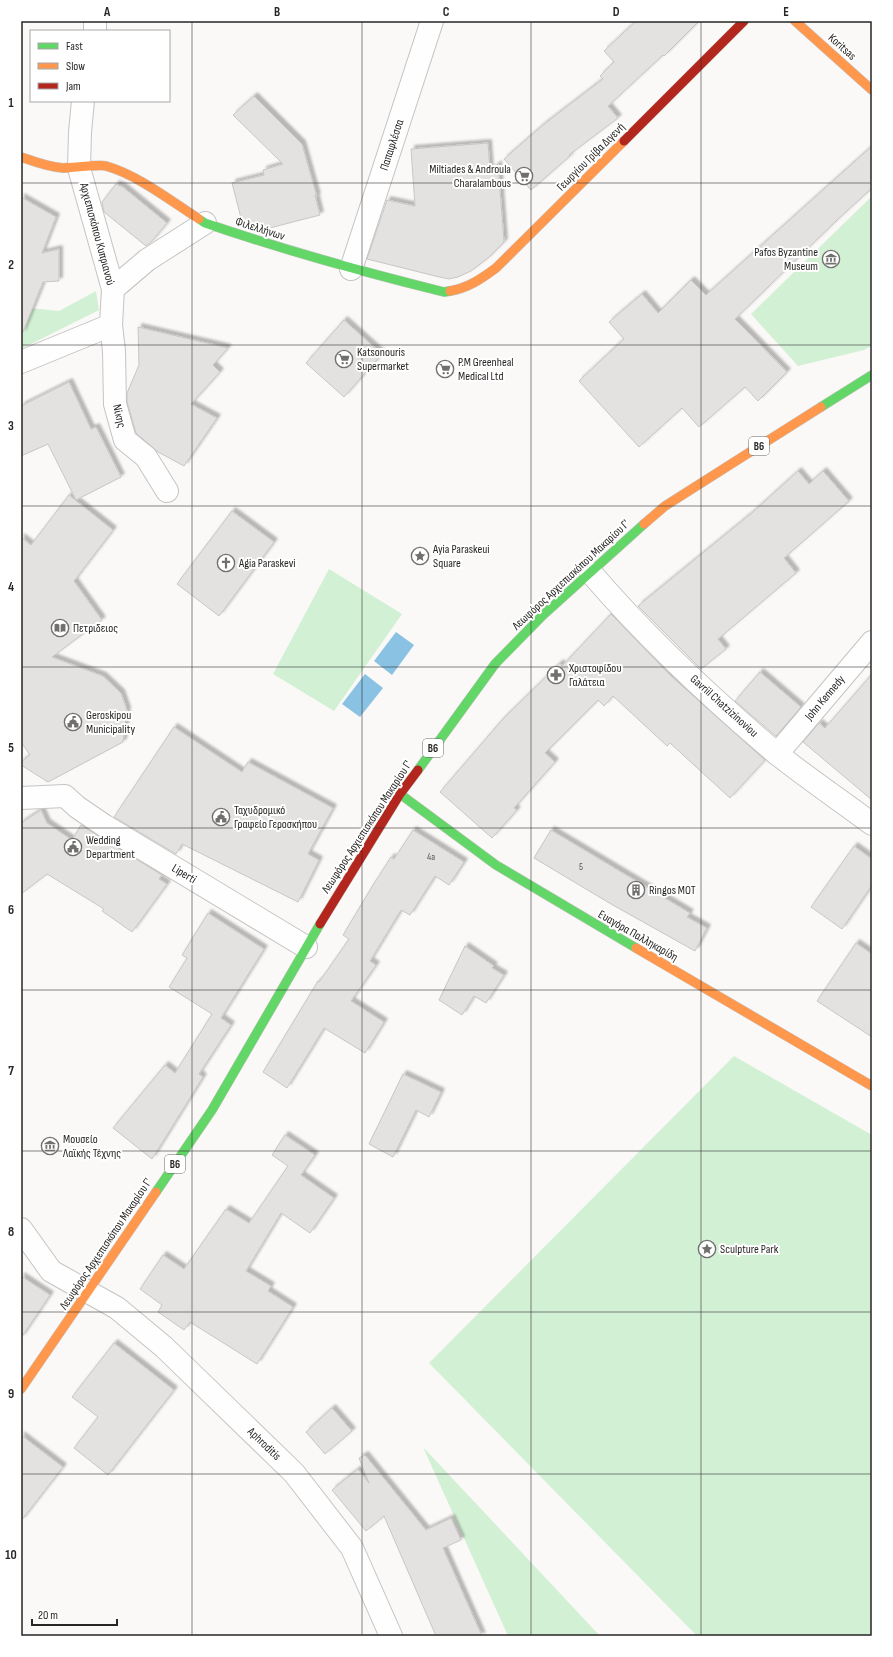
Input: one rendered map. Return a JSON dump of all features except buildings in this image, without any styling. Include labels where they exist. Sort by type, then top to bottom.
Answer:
[{"type":"main road","name":"Γεωργίου Γρίβα Διγενή","points":[[444,292],[462,289],[477,282],[496,268],[744,21]]},
{"type":"main road","name":"Koritsas","points":[[795,21],[872,90]]},
{"type":"main road","name":"Φιλελλήνων","points":[[21,157],[48,166],[80,168],[104,165],[132,177],[205,223],[269,245],[351,269],[444,292]]},
{"type":"main road","name":"Λεωφόρος Αρχιεπισκόπου Μακαρίου Γ'","points":[[21,1389],[212,1110],[258,1033],[306,947],[400,794],[495,664],[542,616],[591,573],[629,536],[665,506],[872,376]]},
{"type":"main road","name":"Ευαγόρα Παλληκαρίδη","points":[[400,794],[496,865],[615,937],[678,972],[872,1086]]},
{"type":"street","name":"Παπαφλέσσα","points":[[351,269],[432,21]]},
{"type":"street","name":"Αρχιεπισκόπου Κυπριανού","points":[[83,102],[80,132],[80,168],[113,289],[111,324]]},
{"type":"street","points":[[113,289],[147,260],[205,223]]},
{"type":"street","points":[[21,362],[111,324]]},
{"type":"street","name":"Νίκης","points":[[111,324],[114,351],[115,404],[124,440],[146,457],[166,490]]},
{"type":"street","name":"Gavriil Chatzizinoviou","points":[[591,573],[612,597],[682,669],[777,754],[872,824]]},
{"type":"street","name":"John Kennedy","points":[[777,754],[872,642]]},
{"type":"street","name":"Liperti","points":[[21,798],[65,796],[77,807],[105,826],[306,947]]},
{"type":"street","name":"Aphroditis","points":[[21,1229],[51,1271],[117,1308],[164,1347],[294,1473],[352,1548],[391,1636]]},
{"type":"green space","points":[[872,196],[872,346],[864,350],[798,366],[751,314]]},
{"type":"green space","points":[[96,291],[99,310],[21,349],[21,307],[59,311]]},
{"type":"green space","points":[[329,569],[402,614],[334,711],[273,674]]},
{"type":"green space","name":"Sculpture Park","points":[[734,1056],[872,1135],[872,1636],[697,1636],[429,1363]]},
{"type":"green space","points":[[423,1447],[600,1636],[508,1636]]},
{"type":"water","points":[[396,632],[414,645],[392,675],[374,661]]},
{"type":"water","points":[[365,674],[383,688],[360,717],[342,704]]},
{"type":"traffic: fast","points":[[199,219],[205,223],[235,233],[324,260],[444,292],[450,291]]},
{"type":"traffic: fast","points":[[821,407],[872,375]]},
{"type":"traffic: fast","points":[[418,770],[495,664],[542,616],[644,524]]},
{"type":"traffic: fast","points":[[400,794],[496,865],[636,948]]},
{"type":"traffic: fast","points":[[156,1192],[212,1110],[320,924]]},
{"type":"traffic: slow","points":[[795,21],[872,90]]},
{"type":"traffic: slow","points":[[450,291],[463,288],[496,268],[624,141]]},
{"type":"traffic: slow","points":[[21,157],[42,164],[63,168],[106,166],[118,170],[154,189],[199,219]]},
{"type":"traffic: slow","points":[[644,524],[665,506],[821,407]]},
{"type":"traffic: slow","points":[[636,948],[872,1086]]},
{"type":"traffic: slow","points":[[21,1389],[156,1192]]},
{"type":"traffic: jam","points":[[624,141],[744,21]]},
{"type":"traffic: jam","points":[[320,924],[400,794],[418,770]]},
{"type":"place","name":"Miltiades & Androula Charalambous","points":[[524,176]]},
{"type":"place","name":"Pafos Byzantine Museum","points":[[831,259]]},
{"type":"place","name":"Katsonouris Supermarket","points":[[344,359]]},
{"type":"place","name":"P.M Greenheal Medical Ltd","points":[[445,369]]},
{"type":"place","name":"Ayia Paraskeui Square","points":[[420,556]]},
{"type":"place","name":"Agia Paraskevi","points":[[226,563]]},
{"type":"place","name":"Πετριδειος","points":[[60,628]]},
{"type":"place","name":"Χριστοφίδου Γαλάτεια","points":[[556,675]]},
{"type":"place","name":"Geroskipou Municipality","points":[[73,722]]},
{"type":"place","name":"Ταχυδρομικό Γραφείο Γεροσκήπου","points":[[221,817]]},
{"type":"place","name":"Wedding Department","points":[[73,847]]},
{"type":"place","name":"Ringos MOT","points":[[636,890]]},
{"type":"place","name":"Μουσείο Λαϊκής Τέχνης","points":[[50,1146]]},
{"type":"place","name":"Sculpture Park","points":[[707,1249]]}]
